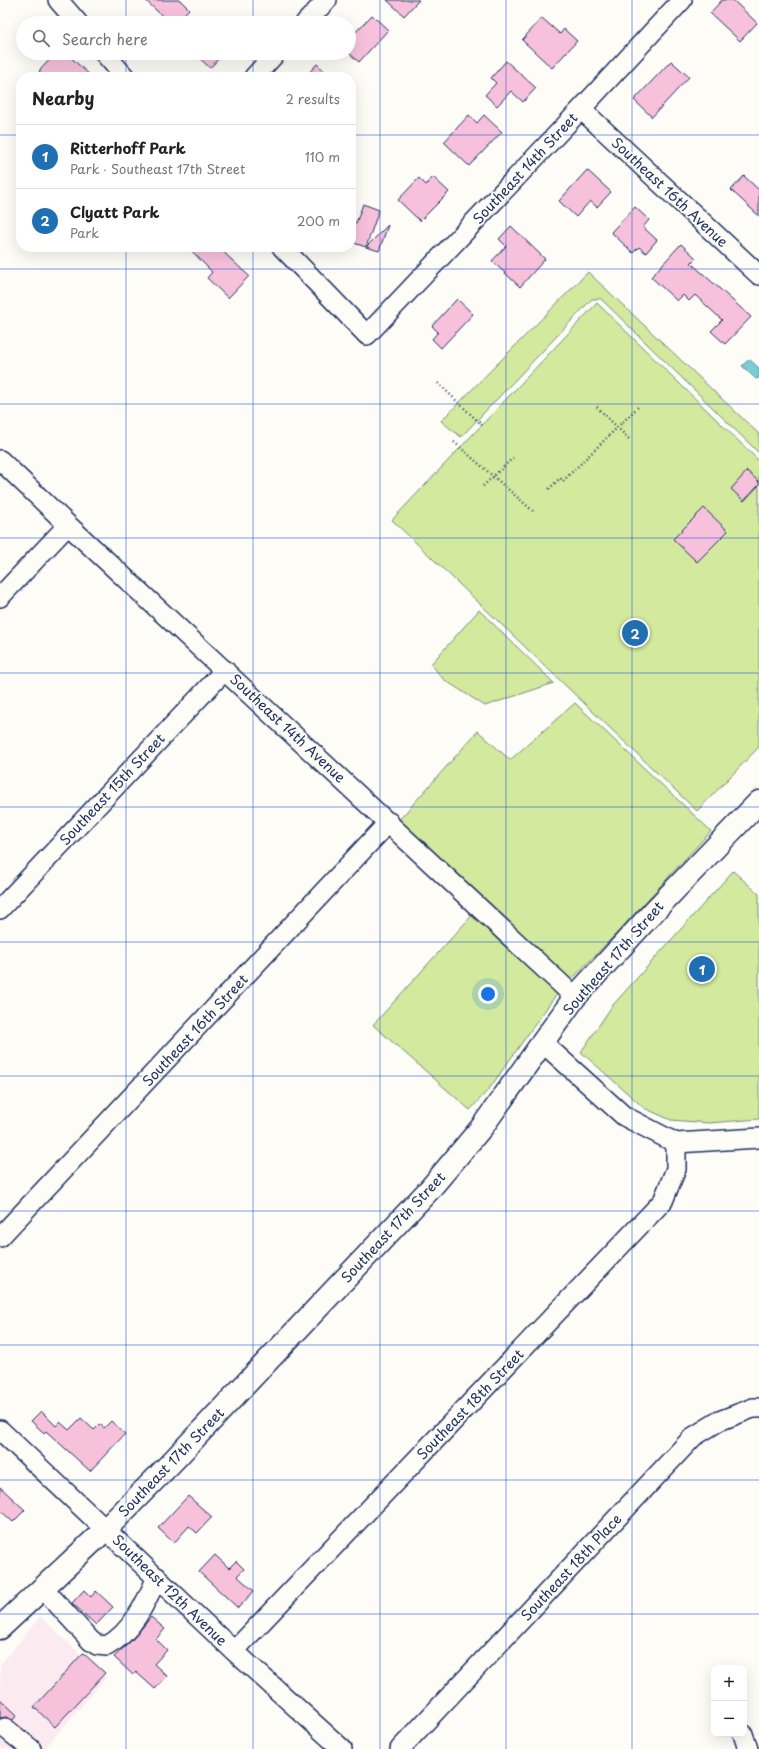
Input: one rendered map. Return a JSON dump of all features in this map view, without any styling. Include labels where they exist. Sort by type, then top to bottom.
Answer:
[{"type":"main road","name":"Southeast 17th Street","points":[[0,1628],[106,1529],[205,1428],[429,1190],[482,1127],[575,997],[657,908],[759,802]]},
{"type":"street","points":[[58,0],[72,16]]},
{"type":"street","points":[[312,16],[327,0]]},
{"type":"street","name":"Southeast 14th Street","points":[[287,252],[367,335],[682,0]]},
{"type":"street","points":[[110,60],[121,72]]},
{"type":"street","points":[[259,72],[270,60]]},
{"type":"street","name":"Southeast 16th Avenue","points":[[581,109],[759,275]]},
{"type":"street","name":"Southeast 14th Avenue","points":[[0,460],[575,997]]},
{"type":"street","points":[[0,597],[68,525]]},
{"type":"street","name":"Southeast 15th Street","points":[[0,909],[225,670]]},
{"type":"street","name":"Southeast 16th Street","points":[[0,1237],[389,822]]},
{"type":"street","points":[[543,1043],[624,1116],[676,1143],[759,1138]]},
{"type":"street","name":"Southeast 18th Street","points":[[234,1652],[663,1202],[676,1169],[676,1143]]},
{"type":"street","name":"Southeast 18th Place","points":[[400,1749],[693,1437],[719,1421],[753,1408],[759,1408]]},
{"type":"street","name":"Southeast 12th Avenue","points":[[0,1430],[157,1577],[234,1652],[342,1749]]},
{"type":"street","points":[[43,1588],[91,1641],[97,1645],[107,1646],[115,1641],[138,1615],[157,1577]]},
{"type":"street","points":[[5,1728],[31,1749]]},
{"type":"street","points":[[744,1737],[748,1749]]},
{"type":"path","points":[[438,383],[483,426]]},
{"type":"path","points":[[597,407],[630,440]]},
{"type":"path","points":[[549,488],[560,478],[563,481],[638,408],[639,409]]},
{"type":"path","points":[[454,442],[533,511]]},
{"type":"path","points":[[483,486],[515,456]]},
{"type":"shaded area","points":[[40,1617],[106,1678],[44,1749],[0,1749],[0,1665]]},
{"type":"green space","points":[[588,272],[759,434],[759,453],[601,299],[592,299],[461,437],[441,421]]},
{"type":"green space","points":[[597,303],[759,461],[759,747],[697,811],[392,520]]},
{"type":"green space","points":[[479,610],[554,683],[485,706],[443,679],[431,664]]},
{"type":"green space","points":[[575,703],[711,831],[614,936],[569,982],[420,842],[399,820],[478,731],[510,760]]},
{"type":"green space","points":[[733,871],[759,894],[759,1119],[709,1123],[671,1120],[644,1108],[581,1052],[612,1006]]},
{"type":"green space","points":[[475,912],[560,992],[553,999],[489,1089],[470,1110],[373,1025]]},
{"type":"water","points":[[749,359],[759,368],[759,378],[756,379],[742,366]]},
{"type":"building","points":[[145,0],[180,0],[189,9],[182,16],[162,16]]},
{"type":"building","points":[[387,0],[419,0],[404,16]]},
{"type":"building","points":[[722,0],[733,0],[757,23],[740,41],[710,13]]},
{"type":"building","points":[[372,15],[388,30],[359,62],[356,59],[356,32]]},
{"type":"building","points":[[542,18],[560,34],[564,29],[577,41],[552,68],[522,40]]},
{"type":"building","points":[[49,60],[74,60],[87,72],[40,72],[39,71]]},
{"type":"building","points":[[201,60],[217,60],[210,68]]},
{"type":"building","points":[[506,61],[536,88],[523,102],[511,91],[497,106],[485,95],[496,83],[491,78]]},
{"type":"building","points":[[671,61],[689,77],[652,117],[634,100]]},
{"type":"building","points":[[317,64],[326,72],[310,72]]},
{"type":"building","points":[[469,115],[477,123],[484,115],[502,132],[469,166],[444,142]]},
{"type":"building","points":[[587,170],[611,192],[597,207],[590,201],[576,217],[559,201]]},
{"type":"building","points":[[744,176],[759,190],[759,216],[731,190]]},
{"type":"building","points":[[433,177],[449,192],[420,221],[398,200],[419,178],[426,185]]},
{"type":"building","points":[[363,204],[379,210],[366,247],[356,244],[356,223]]},
{"type":"building","points":[[635,207],[649,220],[643,227],[657,240],[646,253],[639,247],[633,253],[611,232]]},
{"type":"building","points":[[388,225],[379,251],[366,247]]},
{"type":"building","points":[[511,226],[545,259],[520,287],[492,261],[506,246],[499,239]]},
{"type":"building","points":[[681,244],[696,258],[691,263],[751,317],[725,344],[711,331],[722,320],[695,295],[689,301],[683,295],[677,301],[651,277]]},
{"type":"building","points":[[193,252],[223,252],[249,276],[228,298],[207,278],[212,272]]},
{"type":"building","points":[[457,299],[473,314],[441,348],[432,339],[438,332],[432,326]]},
{"type":"building","points":[[747,471],[759,482],[759,485],[744,501],[731,489]]},
{"type":"building","points":[[704,508],[728,531],[697,562],[673,539]]},
{"type":"building","points":[[41,1411],[56,1426],[60,1422],[69,1430],[81,1418],[94,1430],[100,1424],[104,1428],[111,1421],[125,1434],[90,1471],[46,1431],[44,1433],[31,1421]]},
{"type":"building","points":[[0,1487],[25,1510],[13,1522],[0,1510]]},
{"type":"building","points":[[188,1496],[212,1517],[197,1533],[189,1526],[174,1543],[158,1528]]},
{"type":"building","points":[[215,1555],[229,1568],[236,1561],[244,1569],[237,1576],[254,1591],[238,1608],[199,1572]]},
{"type":"building","points":[[84,1590],[91,1597],[96,1591],[113,1607],[96,1625],[72,1603]]},
{"type":"building","points":[[151,1617],[165,1629],[156,1639],[167,1650],[154,1664],[167,1676],[155,1689],[136,1672],[133,1675],[114,1657],[132,1640]]},
{"type":"building","points":[[83,1653],[105,1673],[55,1727],[34,1707]]},
{"type":"building","points":[[0,1699],[17,1715],[13,1720],[6,1717],[0,1718]]},
{"type":"place","name":"Clyatt Park","points":[[635,633]]},
{"type":"place","name":"Ritterhoff Park","points":[[702,969]]}]
